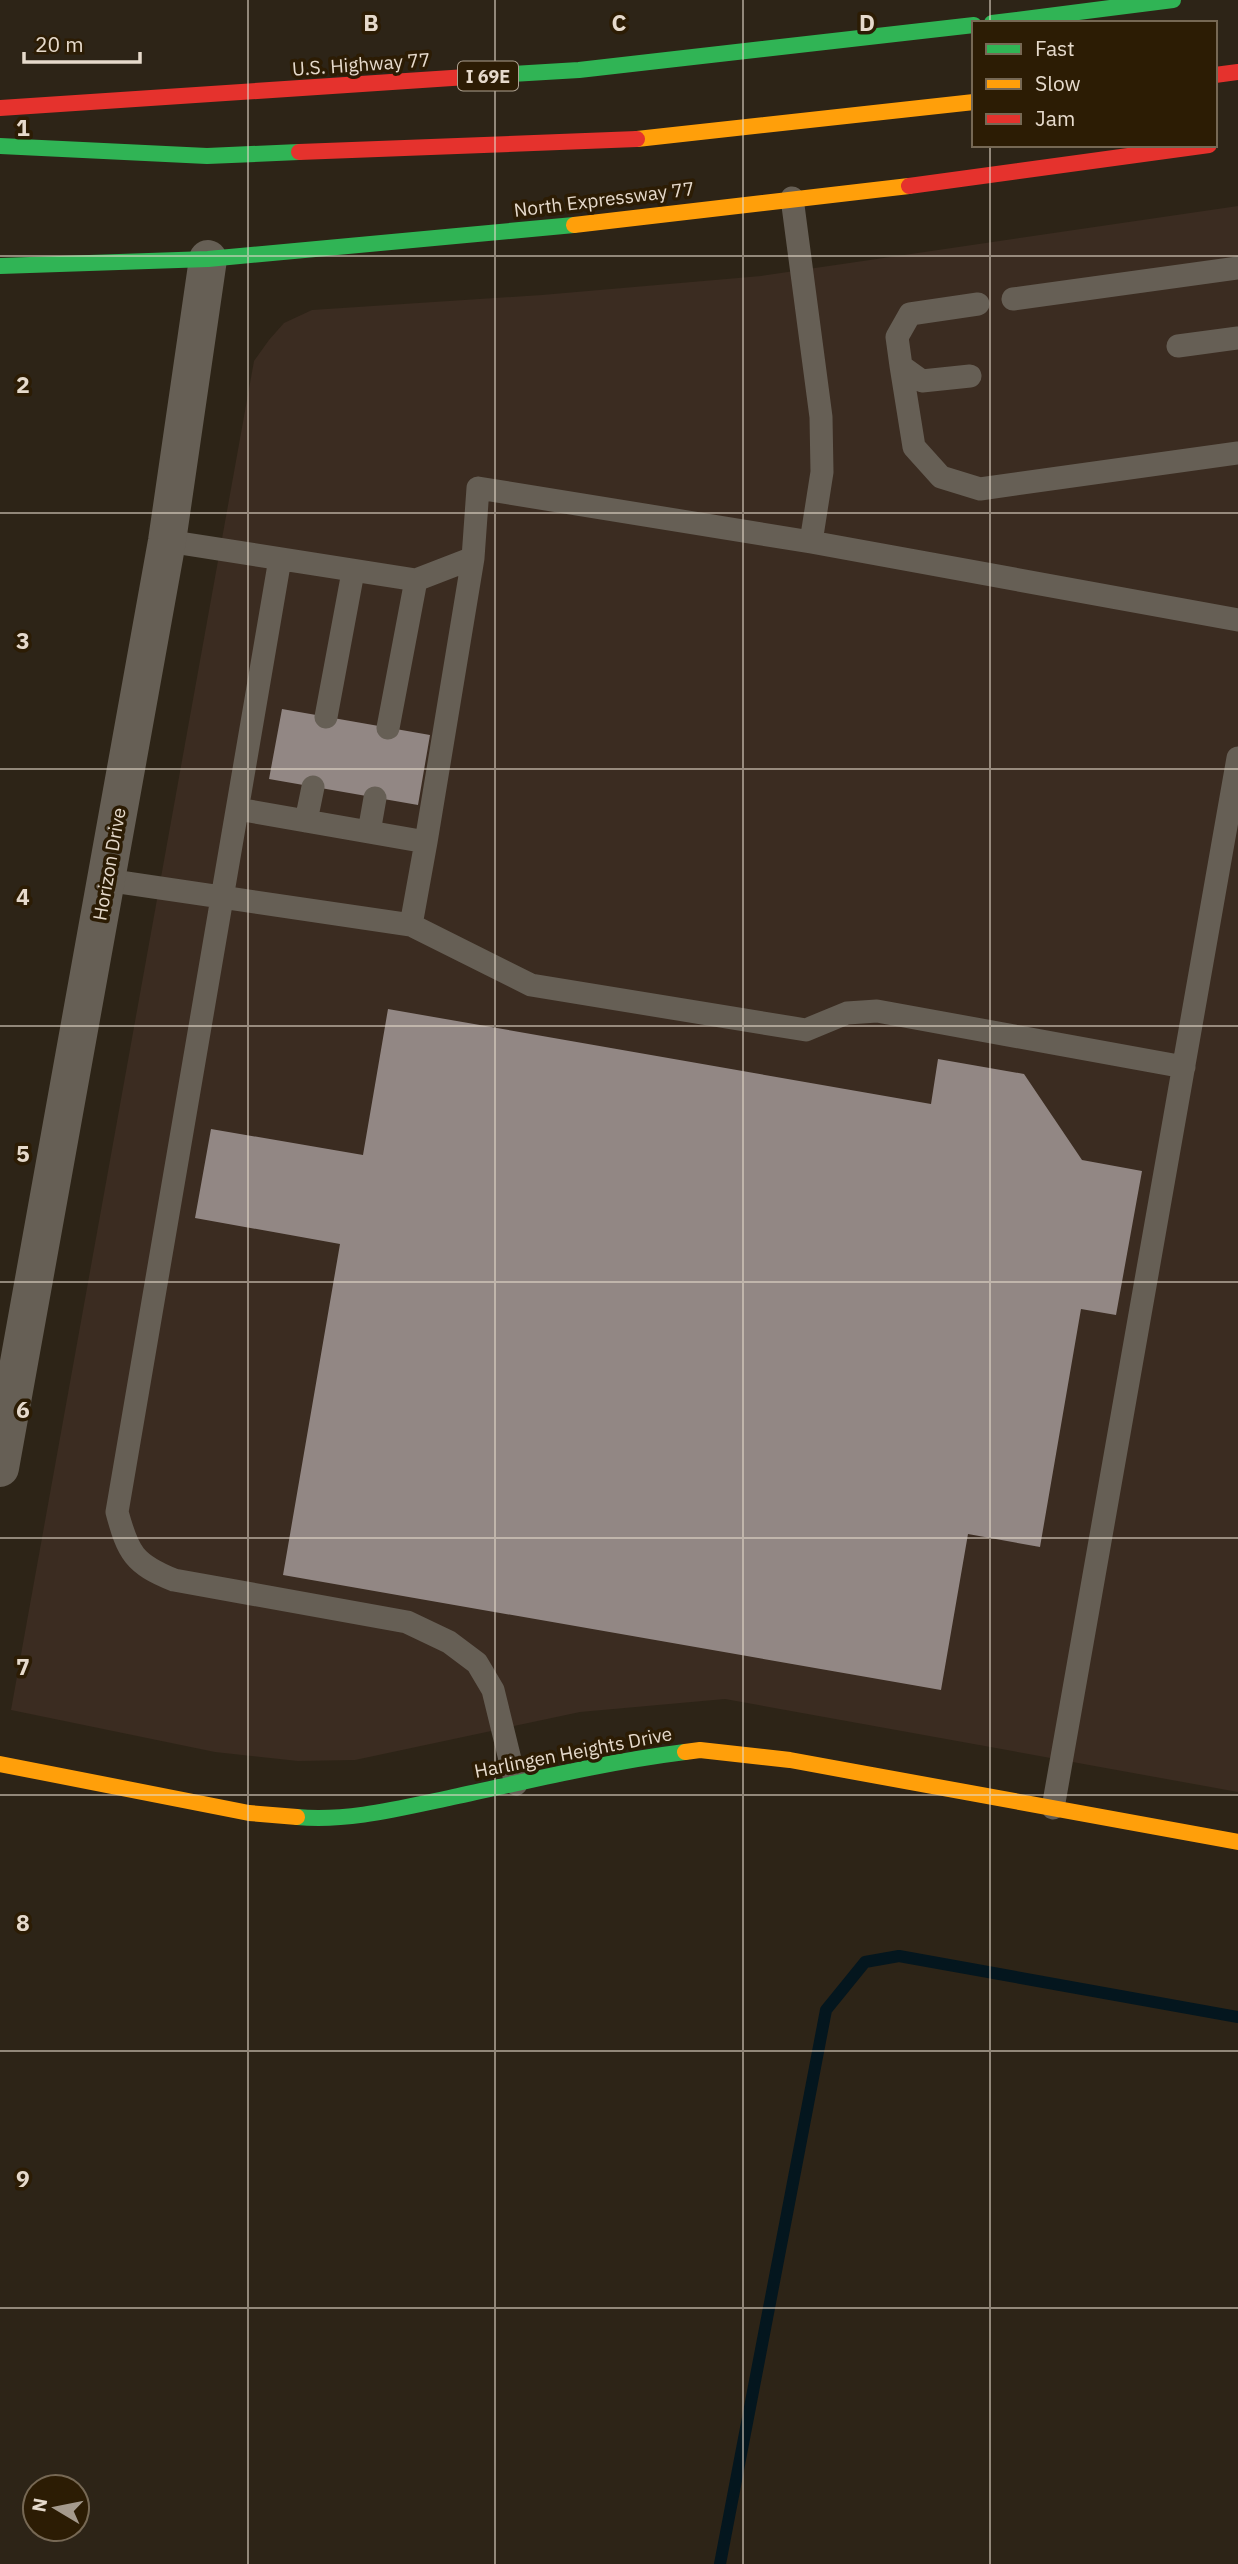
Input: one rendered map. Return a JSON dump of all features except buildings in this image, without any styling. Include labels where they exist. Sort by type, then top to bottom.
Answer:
[{"type":"main road","points":[[1008,21],[1173,0]]},
{"type":"main road","name":"U.S. Highway 77","points":[[0,108],[579,70],[972,25]]},
{"type":"main road","points":[[1217,75],[1238,72]]},
{"type":"main road","points":[[0,146],[207,156],[659,138],[972,102]]},
{"type":"main road","name":"North Expressway 77","points":[[0,266],[208,259],[559,227],[936,183],[1195,147]]},
{"type":"main road","name":"Harlingen Heights Drive","points":[[0,1764],[249,1813],[317,1819],[400,1808],[636,1758],[700,1750],[790,1760],[1238,1842]]},
{"type":"street","name":"Horizon Drive","points":[[0,1468],[167,541],[208,259]]},
{"type":"lane","points":[[792,198],[821,417],[822,472],[811,542]]},
{"type":"lane","points":[[1013,299],[1238,268]]},
{"type":"lane","points":[[978,304],[910,314],[897,337],[915,447],[941,477],[980,489],[1238,453]]},
{"type":"lane","points":[[1178,346],[1238,338]]},
{"type":"lane","points":[[901,366],[922,381],[970,376]]},
{"type":"lane","points":[[411,925],[473,558],[478,488],[811,542],[1238,620]]},
{"type":"lane","points":[[167,541],[416,580],[473,558]]},
{"type":"lane","points":[[280,559],[117,1513],[126,1547],[146,1568],[174,1580],[407,1622],[449,1643],[477,1663],[493,1690],[516,1784]]},
{"type":"lane","points":[[326,717],[353,572]]},
{"type":"lane","points":[[388,727],[416,580]]},
{"type":"lane","points":[[1053,1808],[1238,758]]},
{"type":"lane","points":[[306,821],[313,787]]},
{"type":"lane","points":[[369,832],[375,798]]},
{"type":"lane","points":[[238,808],[426,842]]},
{"type":"lane","points":[[106,880],[411,925],[531,985],[806,1030],[847,1013],[877,1011],[1184,1067]]},
{"type":"shaded area","points":[[1238,206],[1238,1792],[725,1699],[580,1712],[355,1760],[298,1761],[215,1752],[11,1710],[254,361],[269,340],[284,323],[312,310],[542,295],[761,276]]},
{"type":"waterway","points":[[720,2564],[826,2010],[865,1962],[899,1956],[1238,2017]]},
{"type":"traffic: fast","points":[[1008,21],[1173,0]]},
{"type":"traffic: fast","points":[[497,75],[579,70],[972,25]]},
{"type":"traffic: fast","points":[[0,146],[207,156],[299,152]]},
{"type":"traffic: fast","points":[[0,266],[208,259],[574,225]]},
{"type":"traffic: fast","points":[[297,1817],[335,1818],[374,1813],[596,1766],[685,1752]]},
{"type":"traffic: slow","points":[[637,139],[972,102]]},
{"type":"traffic: slow","points":[[574,225],[909,186]]},
{"type":"traffic: slow","points":[[685,1752],[700,1750],[790,1760],[1238,1842]]},
{"type":"traffic: slow","points":[[0,1764],[249,1813],[297,1817]]},
{"type":"traffic: jam","points":[[1217,75],[1238,72]]},
{"type":"traffic: jam","points":[[0,108],[497,75]]},
{"type":"traffic: jam","points":[[299,152],[637,139]]},
{"type":"traffic: jam","points":[[909,186],[1194,147]]}]
